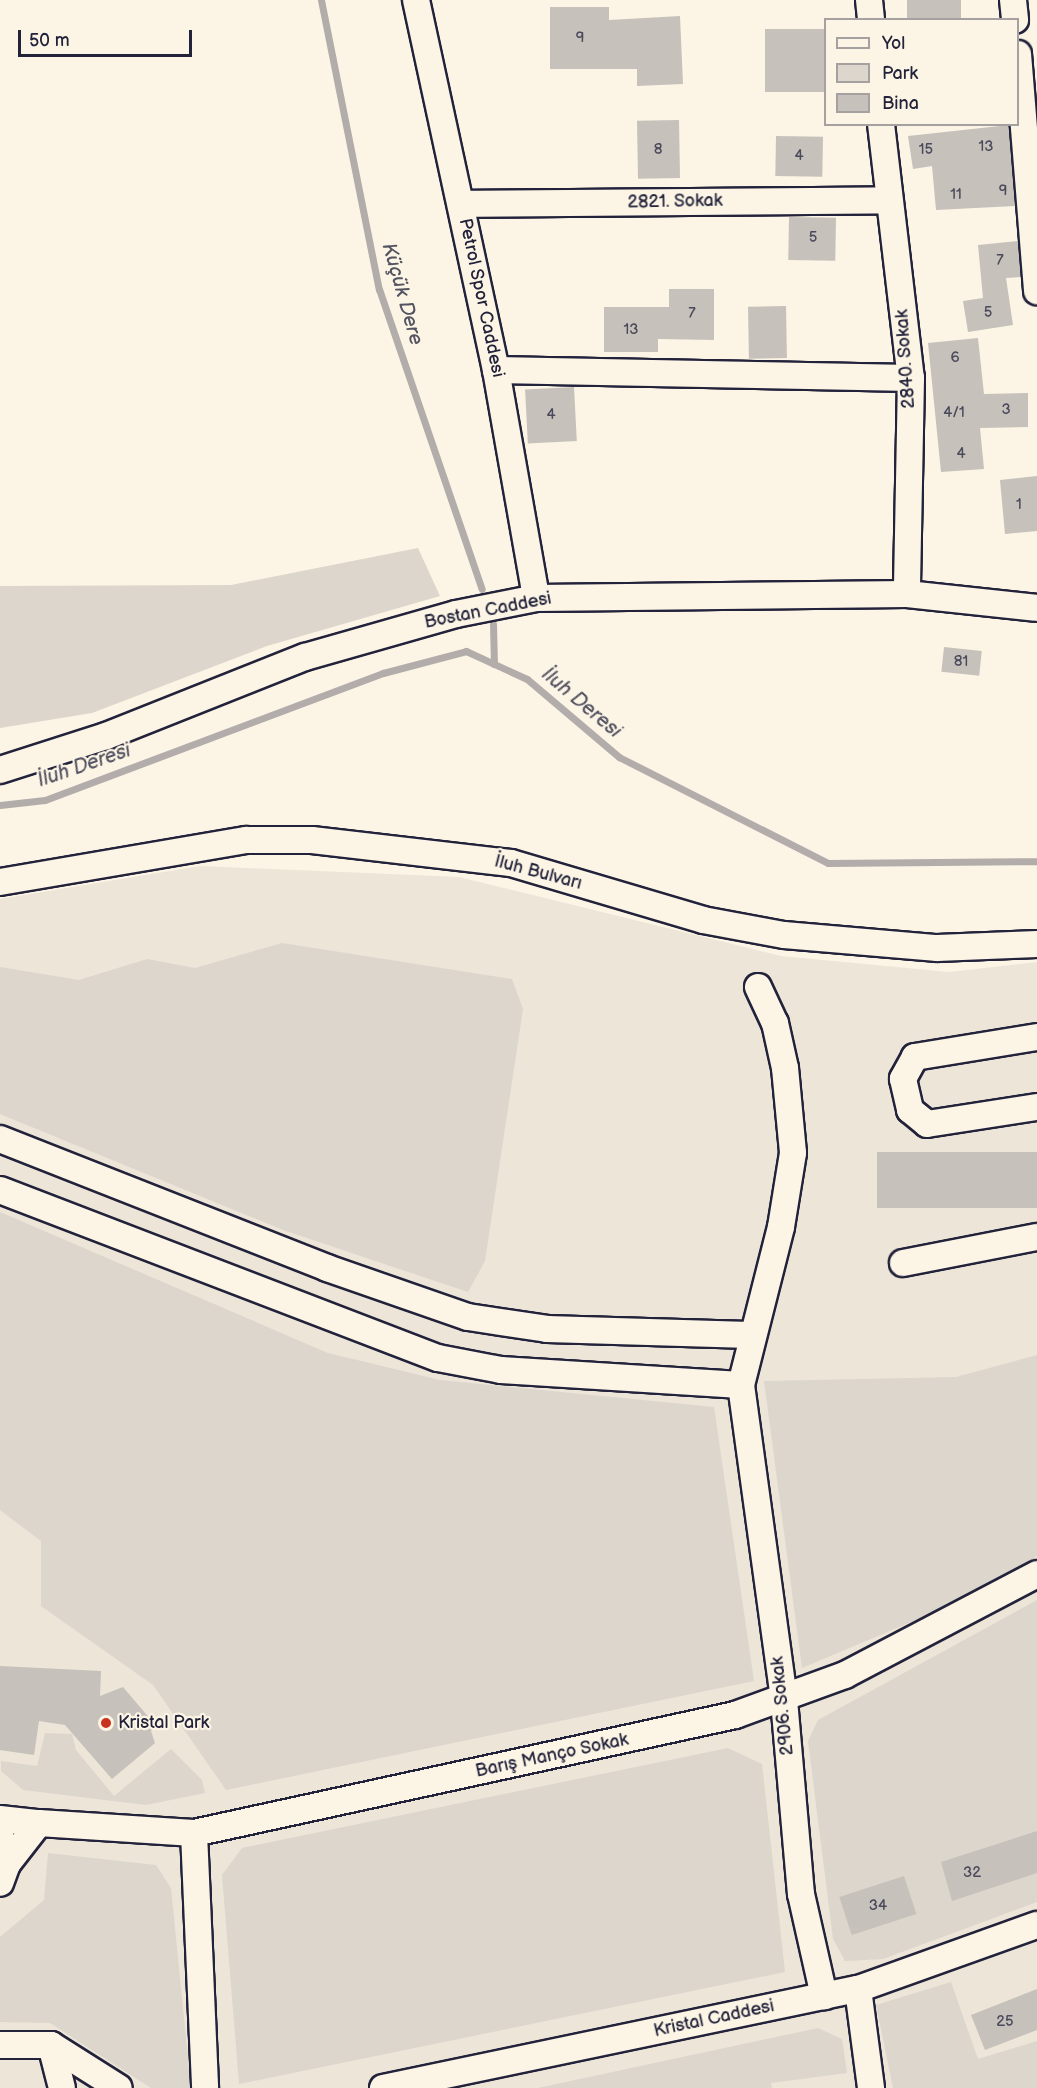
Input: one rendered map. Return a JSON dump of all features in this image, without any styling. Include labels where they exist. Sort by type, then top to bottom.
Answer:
[{"type":"street","name":"Petrol Spor Caddesi","points":[[416,0],[496,370],[536,598]]},
{"type":"street","points":[[869,0],[871,18]]},
{"type":"street","points":[[1013,0],[1015,18]]},
{"type":"street","points":[[1019,78],[1037,291]]},
{"type":"street","name":"2840. Sokak","points":[[881,126],[911,378],[907,594]]},
{"type":"street","name":"2821. Sokak","points":[[461,204],[889,200]]},
{"type":"street","points":[[496,370],[911,378]]},
{"type":"street","name":"Bostan Caddesi","points":[[0,770],[106,736],[305,657],[456,614],[536,598],[907,594],[1037,608]]},
{"type":"street","name":"İluh Bulvarı","points":[[0,882],[246,840],[312,840],[511,862],[703,920],[784,935],[937,948],[1037,944]]},
{"type":"street","name":"2906. Sokak","points":[[758,987],[775,1023],[785,1068],[793,1153],[781,1227],[750,1335],[741,1385],[784,1700],[801,1894],[824,1996]]},
{"type":"street","points":[[1037,1037],[915,1057],[903,1079],[910,1110],[927,1124],[1037,1107]]},
{"type":"street","points":[[0,1139],[327,1268],[468,1317],[547,1329],[750,1335]]},
{"type":"street","points":[[0,1190],[438,1358],[501,1370],[741,1385]]},
{"type":"street","points":[[903,1263],[1037,1237]]},
{"type":"street","name":"Barış Manço Sokak","points":[[0,1818],[39,1823],[194,1833],[784,1700],[845,1675],[1037,1574]]},
{"type":"street","points":[[3,1873],[39,1823]]},
{"type":"street","points":[[194,1833],[205,2088]]},
{"type":"street","points":[[0,1835],[3,1873]]},
{"type":"street","name":"Kristal Caddesi","points":[[383,2088],[858,1989],[1037,1925]]},
{"type":"street","points":[[858,1989],[871,2088]]},
{"type":"street","points":[[0,2045],[51,2045],[119,2088]]},
{"type":"street","points":[[51,2045],[62,2088]]},
{"type":"shaded area","points":[[200,866],[459,877],[781,956],[949,972],[1037,962],[1037,2088],[0,2088],[0,899]]},
{"type":"green space","points":[[418,548],[440,596],[267,646],[92,713],[0,728],[0,586],[231,585]]},
{"type":"green space","points":[[282,943],[512,979],[523,1009],[485,1261],[468,1292],[283,1230],[0,1114],[0,967],[79,980],[147,959],[195,968]]},
{"type":"green space","points":[[0,1212],[328,1353],[440,1380],[714,1407],[754,1681],[226,1790],[153,1685],[41,1606],[41,1541],[0,1510]]},
{"type":"green space","points":[[1037,1355],[1037,1556],[949,1606],[802,1668],[764,1381],[956,1377]]},
{"type":"green space","points":[[1037,1600],[1037,1902],[883,1959],[845,1961],[833,1939],[808,1741],[818,1720]]},
{"type":"green space","points":[[45,1733],[72,1734],[76,1750],[114,1796],[171,1749],[202,1780],[205,1793],[146,1805],[23,1790],[1,1771],[1,1761],[37,1766]]},
{"type":"green space","points":[[728,1748],[762,1764],[785,1972],[239,2084],[222,1875],[242,1848]]},
{"type":"green space","points":[[48,1853],[156,1865],[171,1888],[191,2088],[151,2088],[50,2023],[0,2022],[0,1937],[44,1900]]},
{"type":"green space","points":[[951,1982],[978,2059],[1037,2041],[1037,2088],[893,2088],[876,2005]]},
{"type":"green space","points":[[818,2028],[842,2039],[847,2073],[771,2083],[772,2088],[538,2088]]},
{"type":"building","points":[[907,0],[961,0],[961,18],[907,18]]},
{"type":"building","points":[[550,7],[609,7],[609,20],[680,16],[683,84],[637,86],[637,69],[550,69]]},
{"type":"building","points":[[765,29],[824,29],[824,92],[765,92]]},
{"type":"building","points":[[679,120],[680,178],[638,179],[637,121]]},
{"type":"building","points":[[1009,126],[1015,206],[936,210],[932,166],[913,169],[908,136]]},
{"type":"building","points":[[776,136],[823,137],[822,177],[775,176]]},
{"type":"building","points":[[789,217],[836,218],[835,261],[788,260]]},
{"type":"building","points":[[1018,241],[1021,277],[1006,278],[1013,325],[968,332],[963,301],[983,298],[978,245]]},
{"type":"building","points":[[669,289],[714,289],[714,340],[658,339],[658,352],[604,352],[604,307],[669,307]]},
{"type":"building","points":[[786,306],[787,358],[749,359],[748,307]]},
{"type":"building","points":[[978,338],[984,394],[1028,393],[1028,427],[980,428],[984,469],[941,472],[928,343]]},
{"type":"building","points":[[574,387],[577,441],[528,443],[525,390]]},
{"type":"building","points":[[1037,476],[1037,531],[1005,534],[1000,480]]},
{"type":"building","points":[[944,647],[982,651],[979,676],[941,672]]},
{"type":"building","points":[[877,1152],[1037,1152],[1037,1208],[877,1208]]},
{"type":"building","name":"Kristal Park","points":[[0,1666],[101,1671],[100,1696],[123,1687],[156,1726],[151,1731],[155,1743],[112,1779],[65,1725],[39,1721],[34,1755],[0,1750]]},
{"type":"building","points":[[1037,1831],[1037,1873],[952,1901],[941,1862]]},
{"type":"building","points":[[904,1876],[916,1914],[852,1935],[839,1897]]},
{"type":"building","points":[[1037,1989],[1037,2030],[985,2050],[971,2015]]},
{"type":"waterway","name":"Küçük Dere","points":[[321,0],[379,289],[482,589]]},
{"type":"waterway","name":"Küçük Dere","points":[[493,624],[494,664]]},
{"type":"waterway","name":"İluh Deresi","points":[[0,805],[45,800],[383,673],[466,651],[527,679],[619,757],[828,863],[1037,861]]},
{"type":"place","name":"Kristal Park","points":[[106,1723]]}]
